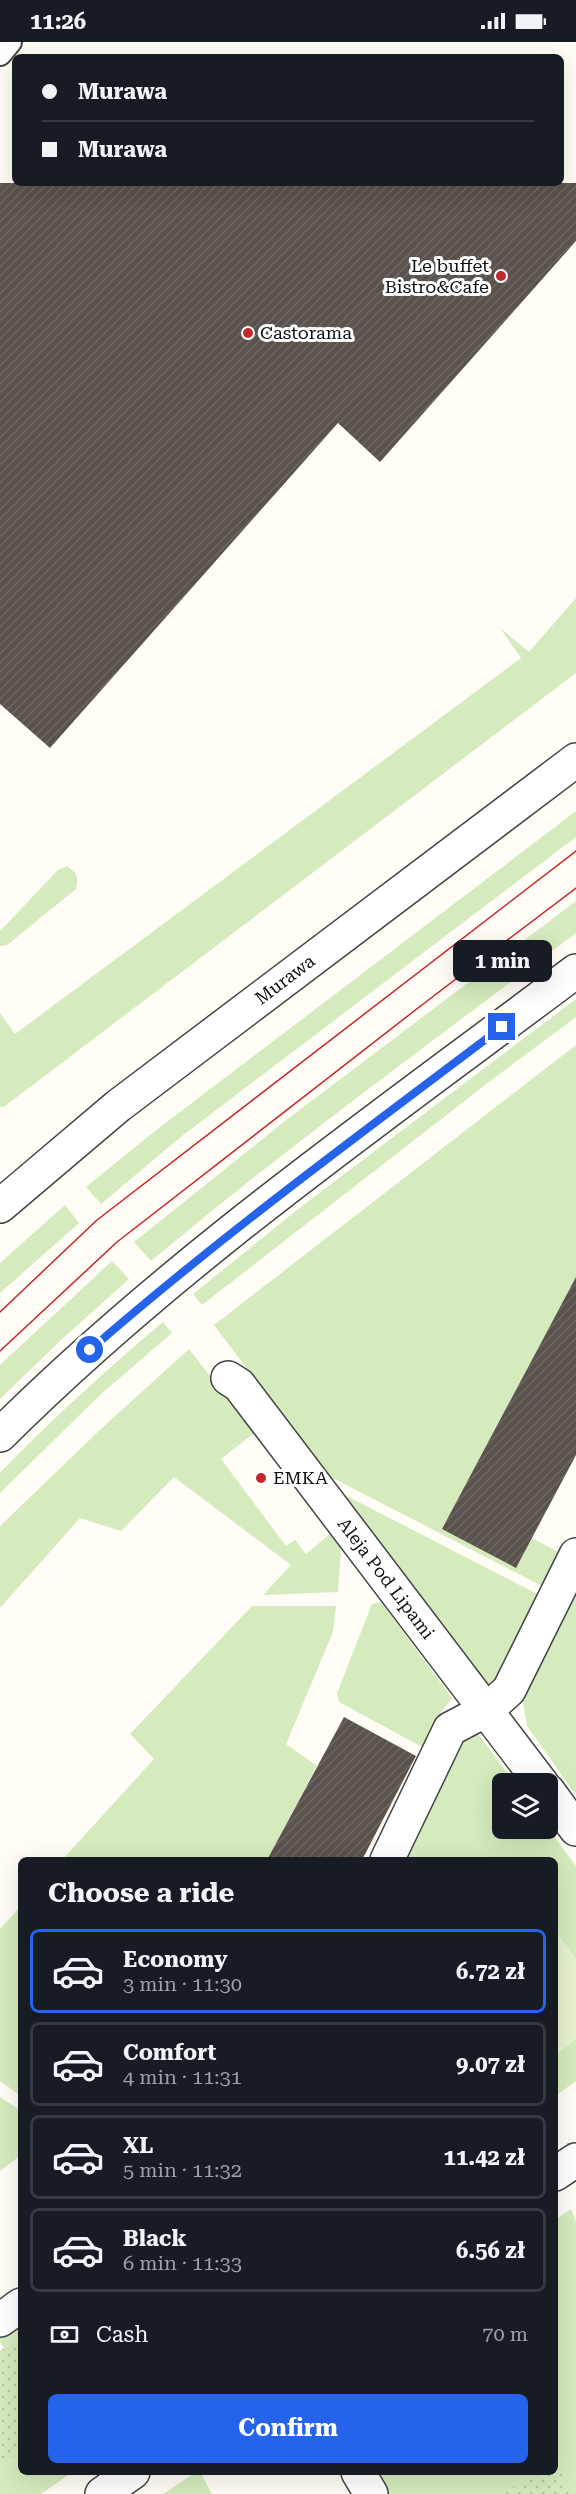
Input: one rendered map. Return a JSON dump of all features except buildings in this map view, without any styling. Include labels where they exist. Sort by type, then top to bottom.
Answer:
[{"type":"street","name":"Murawa","points":[[0,1206],[118,1106],[576,760]]},
{"type":"street","points":[[0,1435],[57,1379],[158,1291],[378,1119],[576,971]]},
{"type":"street","name":"Aleja Pod Lipami","points":[[228,1378],[238,1385],[488,1709],[534,1773]]},
{"type":"street","points":[[388,1857],[450,1729],[488,1709],[509,1690],[576,1555]]},
{"type":"street","points":[[558,1805],[576,1829]]},
{"type":"street","points":[[558,2172],[576,2160]]},
{"type":"street","points":[[0,2320],[18,2307]]},
{"type":"street","points":[[102,2494],[129,2475]]},
{"type":"street","points":[[360,2475],[371,2494]]},
{"type":"lane","points":[[0,54],[10,42]]},
{"type":"green space","points":[[576,598],[576,673],[5,1106],[0,1107],[0,1013],[15,1034],[521,658],[500,628],[529,652]]},
{"type":"green space","points":[[576,811],[576,837],[182,1136],[101,1204],[86,1187],[155,1131]]},
{"type":"green space","points":[[67,866],[76,876],[76,889],[7,945],[0,946],[0,931],[58,870]]},
{"type":"green space","points":[[576,901],[576,933],[308,1135],[151,1261],[134,1242],[285,1121]]},
{"type":"green space","points":[[576,999],[576,1017],[202,1305],[193,1294],[302,1206]]},
{"type":"green space","points":[[576,1045],[576,1277],[532,1538],[562,1554],[546,1588],[327,1475],[214,1325]]},
{"type":"green space","points":[[65,1205],[79,1223],[0,1293],[0,1263]]},
{"type":"green space","points":[[112,1261],[129,1279],[0,1399],[0,1365]]},
{"type":"green space","points":[[163,1322],[172,1333],[101,1394],[0,1493],[0,1473],[79,1396]]},
{"type":"green space","points":[[189,1349],[254,1433],[221,1459],[286,1546],[295,1540],[306,1554],[330,1534],[341,1548],[338,1592],[263,1595],[291,1565],[174,1477],[121,1531],[80,1518],[0,1608],[0,1526],[103,1427]]},
{"type":"green space","points":[[343,1494],[541,1596],[498,1683],[488,1687]]},
{"type":"green space","points":[[576,1584],[576,1795],[527,1726],[522,1696]]},
{"type":"green space","points":[[381,1602],[452,1698],[438,1716],[422,1747],[339,1702],[337,1693],[372,1604]]},
{"type":"green space","points":[[252,1606],[336,1606],[333,1632],[286,1744],[317,1766],[269,1857],[65,1857],[154,1759],[130,1734]]},
{"type":"green space","points":[[472,1726],[507,1773],[492,1773],[492,1839],[556,1839],[576,1866],[576,1959],[558,1935],[558,1857],[404,1857],[462,1729]]},
{"type":"green space","points":[[18,1909],[18,2094],[0,2081],[0,1929]]},
{"type":"green space","points":[[558,1935],[576,1959],[576,2039],[558,2053]]},
{"type":"green space","points":[[576,2039],[576,2081],[558,2094],[558,2053]]},
{"type":"green space","points":[[0,2097],[18,2109],[18,2157],[0,2171]]},
{"type":"green space","points":[[571,2209],[576,2222],[576,2494],[387,2494],[377,2475],[558,2475],[558,2218]]},
{"type":"green space","points":[[18,2322],[18,2338],[4,2348],[0,2342],[0,2336]]},
{"type":"green space","points":[[18,2338],[18,2454],[0,2468],[0,2351]]},
{"type":"green space","points":[[18,2454],[18,2475],[69,2475],[41,2494],[0,2494],[0,2468]]},
{"type":"green space","points":[[558,2466],[572,2494],[499,2494],[539,2475],[558,2475]]},
{"type":"green space","points":[[192,2475],[202,2475],[212,2494],[163,2494]]},
{"type":"tram line","points":[[0,1312],[97,1220],[576,851]]},
{"type":"tram line","points":[[0,1351],[117,1242],[576,888]]},
{"type":"place","name":"Le buffet Bistro&Cafe","points":[[501,276]]},
{"type":"place","name":"Castorama","points":[[248,333]]},
{"type":"place","name":"EMKA","points":[[261,1478]]},
{"type":"route","points":[[90,1350],[158,1291],[259,1211],[502,1027]]}]
